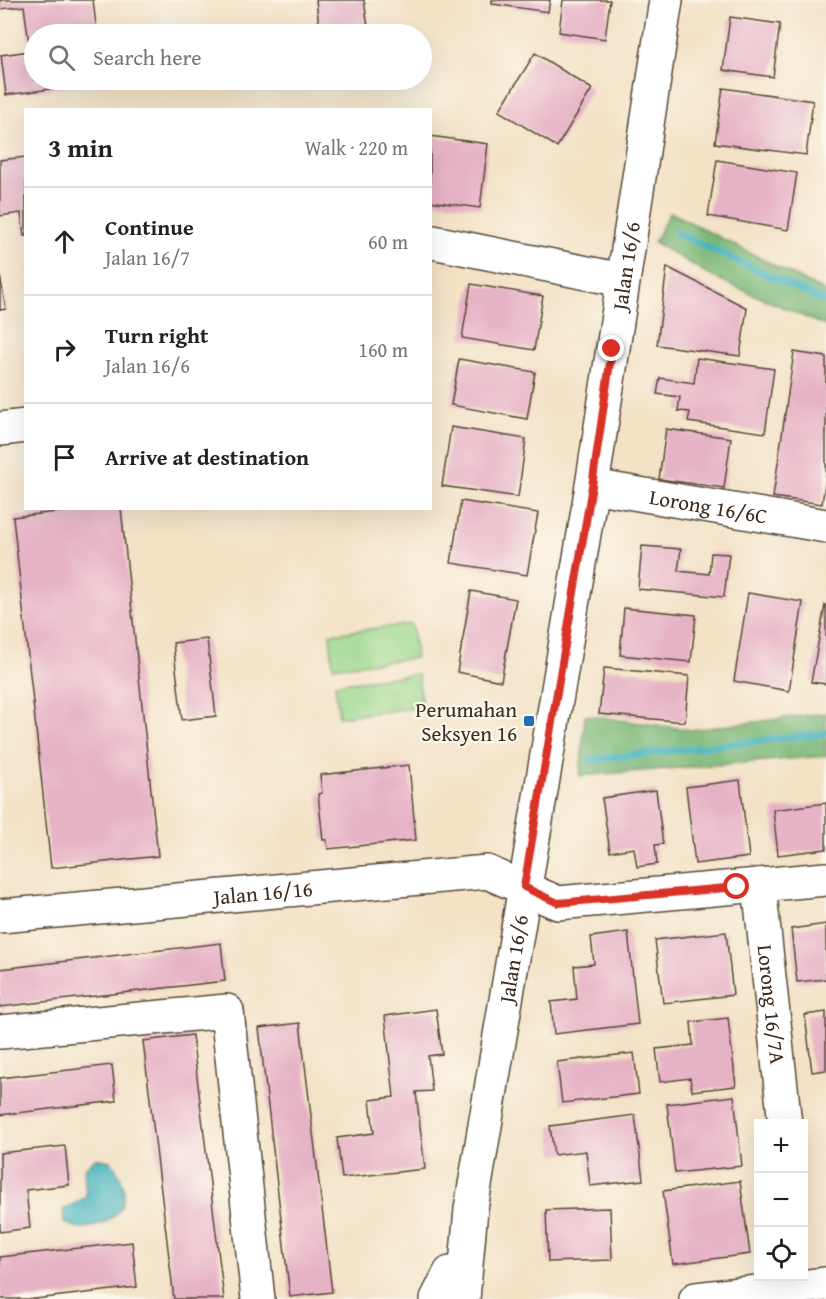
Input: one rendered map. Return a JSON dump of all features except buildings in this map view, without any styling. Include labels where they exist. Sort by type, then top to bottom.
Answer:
[{"type":"street","name":"Jalan 16/6","points":[[458,1290],[592,486],[666,0]]},
{"type":"street","points":[[433,242],[622,280]]},
{"type":"street","points":[[0,429],[24,426]]},
{"type":"street","name":"Lorong 16/6C","points":[[592,486],[826,526]]},
{"type":"street","name":"Jalan 16/16","points":[[0,916],[487,872],[558,903],[826,879]]},
{"type":"street","name":"Lorong 16/7A","points":[[759,885],[784,1119]]},
{"type":"street","points":[[0,1032],[227,1011],[258,1299]]},
{"type":"street","points":[[696,1299],[826,1284]]},
{"type":"green space","points":[[670,212],[826,292],[826,326],[713,277],[654,242]]},
{"type":"green space","points":[[412,624],[416,658],[333,667],[330,634]]},
{"type":"green space","points":[[418,674],[422,707],[339,717],[335,684]]},
{"type":"green space","points":[[826,713],[826,756],[580,776],[585,715],[691,730]]},
{"type":"water","points":[[95,1158],[111,1161],[123,1184],[123,1201],[114,1216],[99,1225],[81,1228],[72,1226],[64,1222],[63,1210],[86,1197],[84,1169]]},
{"type":"waterway","points":[[677,233],[826,302]]},
{"type":"waterway","points":[[590,760],[826,733]]},
{"type":"place","name":"Perumahan Seksyen 16","points":[[529,721]]},
{"type":"route","points":[[612,349],[592,486],[524,887],[558,903],[737,887]]}]
